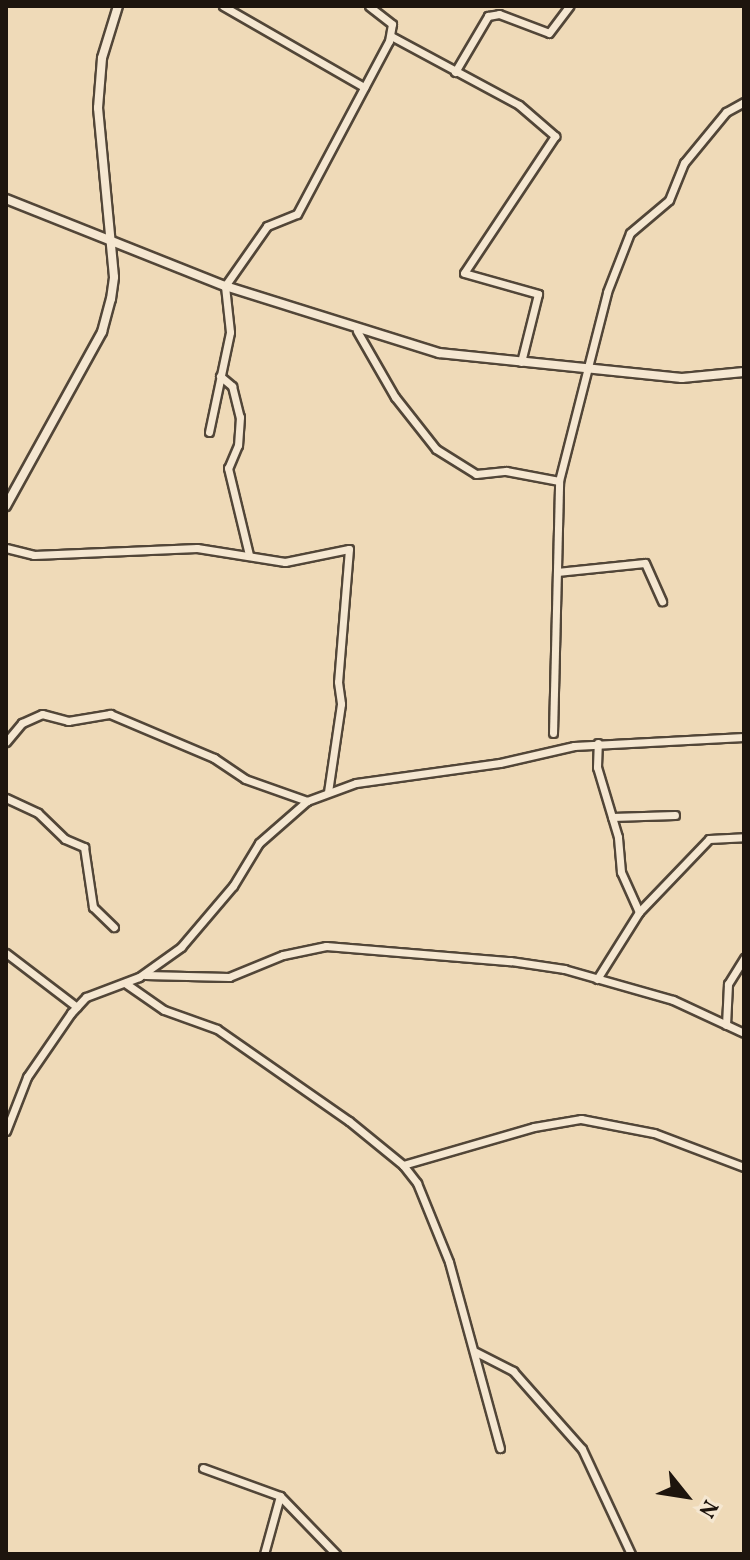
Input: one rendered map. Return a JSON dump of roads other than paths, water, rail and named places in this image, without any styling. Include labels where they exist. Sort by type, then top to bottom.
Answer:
[{"type":"street","points":[[6,506],[102,332],[114,277],[98,108],[102,58],[118,6]]},
{"type":"street","points":[[223,6],[364,87]]},
{"type":"street","points":[[209,432],[230,332],[225,286],[267,226],[297,214],[391,36],[392,24],[369,6]]},
{"type":"street","points":[[455,72],[488,16],[499,14],[549,33],[569,6]]},
{"type":"street","points":[[391,36],[519,105],[555,136],[464,273],[538,294],[521,362]]},
{"type":"street","points":[[553,733],[559,481],[590,370],[607,292],[630,233],[669,200],[684,163],[726,112],[744,102]]},
{"type":"street","points":[[6,199],[110,243],[225,286],[357,331],[439,353],[682,378],[744,372]]},
{"type":"street","points":[[357,331],[395,397],[436,449],[476,474],[506,471],[559,481]]},
{"type":"street","points":[[220,376],[232,386],[240,417],[238,445],[228,468],[249,555]]},
{"type":"street","points":[[6,548],[34,555],[197,548],[285,562],[349,549],[338,682],[341,704],[328,792]]},
{"type":"street","points":[[557,572],[645,563],[662,601]]},
{"type":"street","points":[[6,742],[22,723],[42,714],[68,721],[110,714],[214,758],[245,779],[307,801]]},
{"type":"street","points":[[6,1131],[27,1077],[86,997],[143,975],[198,930],[259,843],[307,801],[328,792],[598,743],[744,737]]},
{"type":"street","points":[[598,743],[597,767],[612,817],[621,872],[639,912]]},
{"type":"street","points":[[6,798],[38,813],[65,839],[84,847],[93,907],[114,927]]},
{"type":"street","points":[[612,817],[675,815]]},
{"type":"street","points":[[597,979],[639,912],[709,839],[744,837]]},
{"type":"street","points":[[143,975],[229,977],[303,949],[341,946],[534,964],[673,1000],[744,1033]]},
{"type":"street","points":[[6,953],[77,1007]]},
{"type":"street","points":[[726,1025],[728,984],[744,958]]},
{"type":"street","points":[[125,983],[164,1010],[217,1029],[349,1121],[403,1165],[417,1183],[449,1262],[500,1448]]},
{"type":"street","points":[[403,1165],[534,1127],[581,1119],[654,1133],[744,1167]]},
{"type":"street","points":[[476,1352],[513,1371],[582,1449],[631,1554]]},
{"type":"street","points":[[203,1468],[280,1496],[336,1554]]},
{"type":"street","points":[[264,1554],[280,1496]]}]
